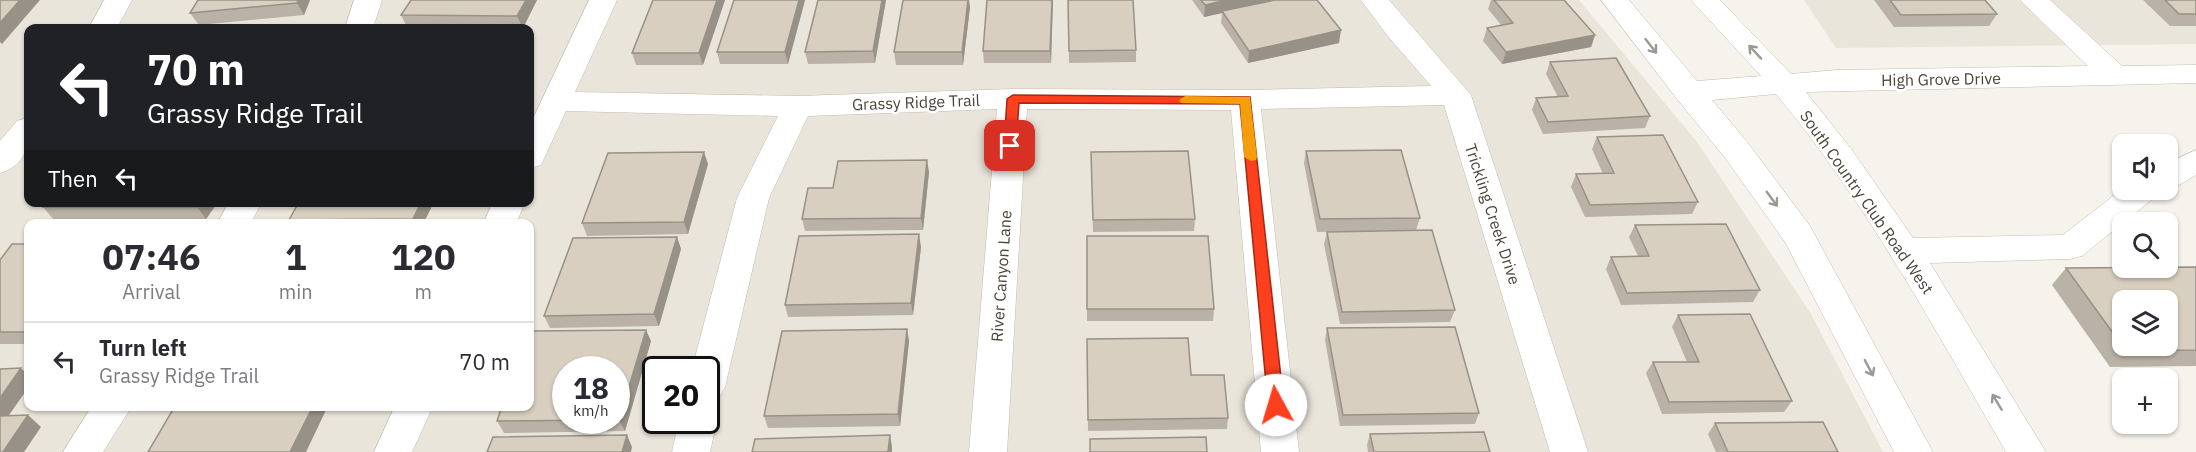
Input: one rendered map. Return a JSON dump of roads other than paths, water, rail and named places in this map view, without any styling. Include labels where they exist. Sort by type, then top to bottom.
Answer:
[{"type":"street","points":[[105,24],[118,0]]},
{"type":"street","points":[[360,24],[368,0]]},
{"type":"street","points":[[534,148],[603,0]]},
{"type":"street","name":"Trickling Creek Drive","points":[[1375,0],[1397,29],[1456,95],[1569,452]]},
{"type":"street","points":[[1615,0],[1687,92],[1737,151],[1798,235],[1914,452]]},
{"type":"street","name":"South Country Club Road West","points":[[1705,0],[1784,83],[1905,251],[2027,452]]},
{"type":"street","points":[[2034,0],[2114,75]]},
{"type":"street","name":"High Grove Drive","points":[[1687,92],[1784,83],[2196,74]]},
{"type":"street","name":"Grassy Ridge Trail","points":[[556,101],[798,106],[1013,99],[1245,100],[1456,95]]},
{"type":"street","name":"River Canyon Lane","points":[[988,452],[1013,99]]},
{"type":"street","points":[[1245,100],[1280,452]]},
{"type":"street","points":[[714,356],[753,198],[798,106]]},
{"type":"street","points":[[0,162],[24,133]]},
{"type":"street","points":[[2178,171],[2196,161]]},
{"type":"street","points":[[1905,251],[2070,247],[2130,200]]},
{"type":"street","points":[[82,452],[110,411]]},
{"type":"street","points":[[393,452],[412,411]]},
{"type":"street","points":[[691,452],[695,434]]}]
